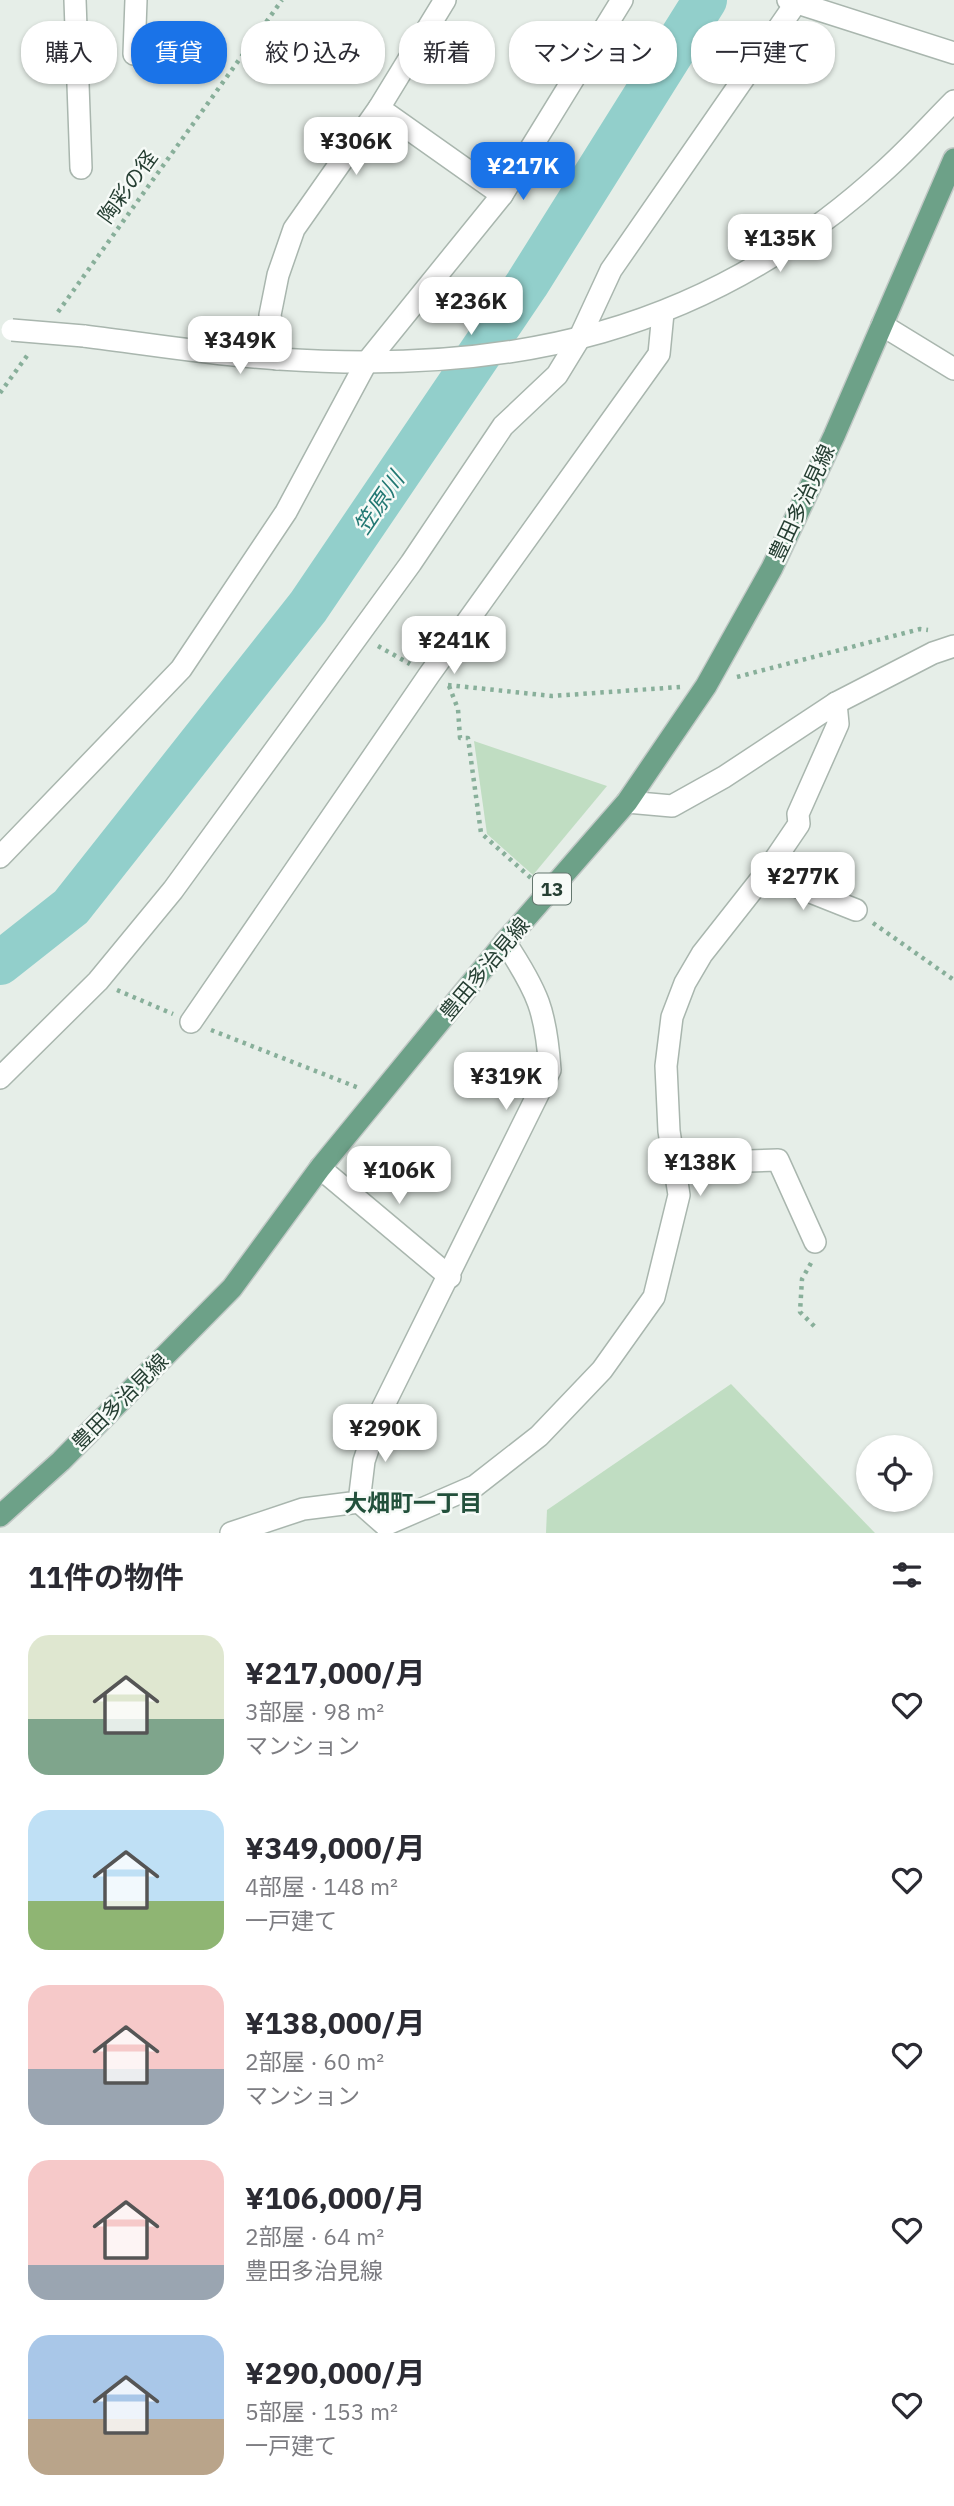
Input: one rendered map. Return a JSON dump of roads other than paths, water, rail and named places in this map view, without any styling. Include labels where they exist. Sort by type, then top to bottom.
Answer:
[{"type":"main road","name":"豊田多治見線","points":[[0,1517],[61,1461],[232,1288],[320,1168],[505,942],[627,802],[706,686],[745,621],[794,523],[954,159]]},
{"type":"street","points":[[75,0],[81,168]]},
{"type":"street","points":[[135,21],[136,0]]},
{"type":"street","points":[[277,359],[270,315],[278,275],[294,229],[379,108],[445,0]]},
{"type":"street","points":[[0,857],[181,669],[286,512],[366,363],[502,195],[622,0]]},
{"type":"street","points":[[0,1078],[98,981],[173,890],[359,635],[503,426],[557,375],[579,339],[611,270],[794,1],[954,53]]},
{"type":"street","points":[[6,330],[84,336],[277,359],[366,363],[468,359],[547,348],[663,313],[729,281],[835,211],[883,173],[954,101]]},
{"type":"street","points":[[379,108],[502,195]]},
{"type":"street","points":[[191,1022],[438,680],[659,354],[663,313]]},
{"type":"street","points":[[882,325],[954,369]]},
{"type":"street","points":[[627,802],[672,806],[724,777],[836,703],[933,653],[954,646]]},
{"type":"street","points":[[231,1533],[303,1509],[359,1502],[385,1525],[475,1486],[539,1436],[602,1370],[654,1297],[679,1195],[669,1131],[666,1066],[672,1017],[685,982],[702,954],[765,874],[799,824],[798,814],[838,724],[836,703]]},
{"type":"street","points":[[765,874],[856,910]]},
{"type":"street","points":[[359,1502],[364,1461],[380,1413],[450,1277],[550,1070],[547,1027],[533,985],[505,942]]},
{"type":"street","points":[[676,1173],[718,1162],[778,1160],[815,1242]]},
{"type":"street","points":[[320,1168],[450,1277]]},
{"type":"waterway","name":"笠原川","points":[[0,963],[71,907],[308,607],[527,284],[705,0]]},
{"type":"district","name":"大畑町一丁目","points":[[413,1503]]}]
